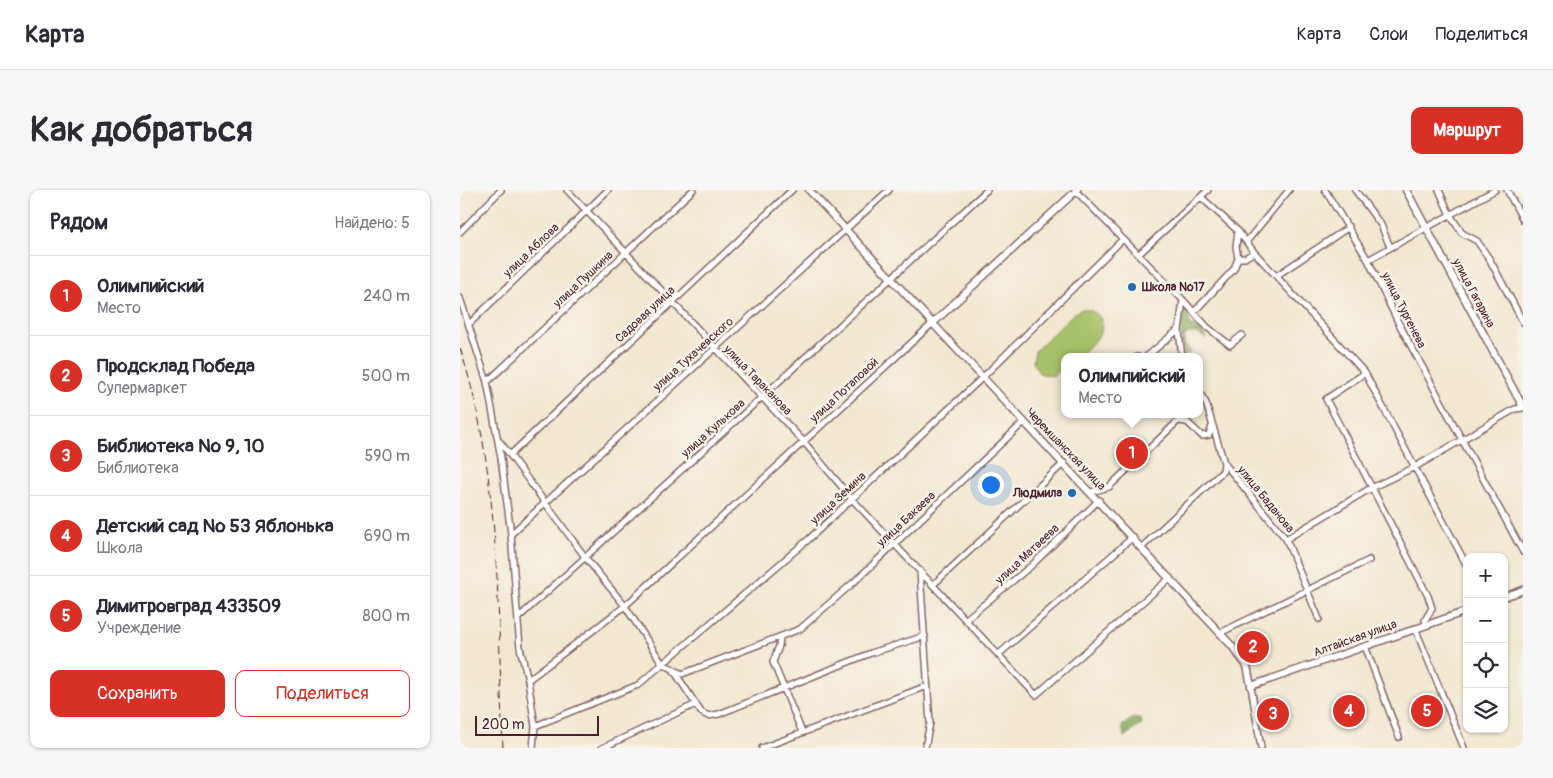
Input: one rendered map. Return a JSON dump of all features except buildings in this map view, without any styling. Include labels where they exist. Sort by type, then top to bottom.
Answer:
[{"type":"main road","name":"Черемшанская улица","points":[[809,190],[934,322],[982,377],[1099,500],[1220,633],[1244,661],[1251,686]]},
{"type":"main road","name":"улица Потаповой","points":[[934,322],[1076,190]]},
{"type":"main road","name":"улица Гагарина","points":[[1406,190],[1522,405]]},
{"type":"main road","points":[[1508,595],[1523,588]]},
{"type":"main road","name":"Алтайская улица","points":[[1251,686],[1463,612]]},
{"type":"street","points":[[460,232],[501,190]]},
{"type":"street","name":"улица Тараканова","points":[[567,190],[671,303],[804,442],[852,499],[934,584],[1036,695],[1170,578]]},
{"type":"street","name":"улица Аблова","points":[[469,324],[608,190]]},
{"type":"street","name":"улица Пушкина","points":[[488,382],[692,190]]},
{"type":"street","name":"Садовая улица","points":[[511,454],[792,190]]},
{"type":"street","name":"улица Тухачевского","points":[[511,534],[889,190]]},
{"type":"street","name":"улица Кулькова","points":[[518,618],[987,190]]},
{"type":"street","points":[[1076,190],[1219,338],[1230,345],[1242,335]]},
{"type":"street","points":[[1139,254],[1208,190]]},
{"type":"street","points":[[1247,241],[1289,190]]},
{"type":"street","name":"улица Тургенева","points":[[1325,190],[1368,260],[1398,322],[1523,552]]},
{"type":"street","points":[[1355,190],[1381,225],[1390,247]]},
{"type":"street","points":[[1439,190],[1450,215],[1462,233],[1477,241],[1481,247],[1523,322]]},
{"type":"street","points":[[1368,260],[1495,190]]},
{"type":"street","points":[[1506,190],[1523,220]]},
{"type":"street","points":[[1201,197],[1238,231],[1254,252],[1365,373],[1463,558]]},
{"type":"street","points":[[1276,276],[1348,227]]},
{"type":"street","points":[[1194,312],[1234,269],[1238,258],[1236,247],[1238,231]]},
{"type":"street","name":"улица Земина","points":[[535,726],[638,685],[761,582],[852,499],[982,377],[1123,239]]},
{"type":"street","points":[[1238,258],[1245,258],[1254,252]]},
{"type":"street","points":[[460,298],[488,382],[498,437],[511,534],[520,648],[528,680],[535,726],[533,748]]},
{"type":"street","points":[[1182,353],[1179,328],[1183,300]]},
{"type":"street","name":"улица Потаповой","points":[[528,680],[625,606],[934,322]]},
{"type":"street","points":[[1151,353],[1179,328]]},
{"type":"street","points":[[1365,373],[1326,399],[1428,596],[1432,608],[1425,620],[1426,624]]},
{"type":"street","name":"улица Баданова","points":[[1203,398],[1218,436],[1224,462],[1286,539],[1319,619]]},
{"type":"street","points":[[1286,539],[1371,488],[1416,468],[1522,405]]},
{"type":"street","points":[[1091,492],[1108,487],[1178,421],[1187,422],[1202,436],[1211,433],[1211,421]]},
{"type":"street","name":"улица Бакаева","points":[[780,637],[800,629],[1024,422]]},
{"type":"street","points":[[498,437],[545,504],[625,606],[662,663],[682,674],[780,637],[773,662],[802,732]]},
{"type":"street","points":[[1142,547],[1223,470],[1224,462]]},
{"type":"street","points":[[934,584],[1064,463]]},
{"type":"street","name":"улица Матвеева","points":[[966,619],[1031,566],[1099,500]]},
{"type":"street","points":[[999,654],[1133,537]]},
{"type":"street","points":[[1220,633],[1369,560]]},
{"type":"street","points":[[920,571],[930,723],[925,748]]},
{"type":"street","points":[[1415,628],[1464,748]]},
{"type":"street","points":[[672,669],[701,712],[708,716],[719,714],[871,653],[925,636]]},
{"type":"street","points":[[1365,646],[1399,737]]},
{"type":"street","points":[[762,748],[928,686]]},
{"type":"street","name":"Черемшанская улица","points":[[1251,686],[1262,748]]},
{"type":"street","points":[[602,748],[696,704]]},
{"type":"green space","points":[[1082,309],[1093,311],[1101,320],[1101,331],[1095,341],[1081,353],[1061,353],[1061,369],[1053,376],[1039,373],[1033,363],[1035,351],[1073,314]]},
{"type":"green space","points":[[1184,310],[1189,311],[1189,326],[1200,326],[1206,339],[1197,333],[1188,333],[1184,337],[1184,343],[1191,352],[1184,353],[1181,334]]},
{"type":"green space","points":[[1133,718],[1140,718],[1142,724],[1124,737],[1122,726]]},
{"type":"railway","points":[[460,348],[474,396],[484,446],[490,495],[498,596],[503,748]]},
{"type":"place","name":"Школа №17","points":[[1132,287]]},
{"type":"place","name":"Олимпийский","points":[[1132,453]]},
{"type":"place","name":"Людмила","points":[[1072,493]]},
{"type":"place","name":"Продсклад Победа","points":[[1253,647]]},
{"type":"place","name":"Детский сад № 53 Яблонька","points":[[1349,711]]},
{"type":"place","name":"Димитровград 433509","points":[[1427,711]]},
{"type":"place","name":"Библиотека № 9, 10","points":[[1273,714]]}]
